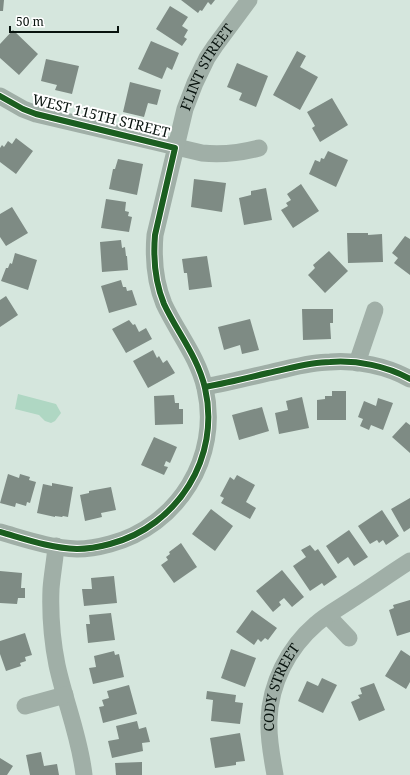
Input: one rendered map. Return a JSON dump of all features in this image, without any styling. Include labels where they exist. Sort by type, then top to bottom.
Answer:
[{"type":"street","name":"FLINT STREET","points":[[0,532],[40,543],[77,549],[104,546],[131,537],[143,531],[175,504],[184,494],[191,482],[202,457],[206,442],[209,415],[208,401],[202,374],[164,304],[159,290],[154,263],[156,229],[185,108],[195,83],[207,58],[249,0]]},
{"type":"street","name":"WEST 115TH STREET","points":[[0,96],[23,109],[36,114],[175,148],[216,154],[246,152],[259,148]]},
{"type":"street","points":[[357,363],[375,310]]},
{"type":"street","points":[[205,388],[302,365],[329,362],[357,363],[379,367],[410,379]]},
{"type":"street","points":[[56,546],[51,588],[52,634],[57,665],[79,748],[84,775]]},
{"type":"street","name":"CODY STREET","points":[[275,775],[268,720],[277,679],[289,655],[297,643],[316,624],[410,561]]},
{"type":"street","points":[[328,616],[348,638]]},
{"type":"street","points":[[25,706],[65,695]]},
{"type":"green space","points":[[18,394],[56,404],[61,413],[55,421],[51,423],[45,421],[39,415],[15,409]]},
{"type":"building","points":[[0,0],[4,0],[3,11],[0,11]]},
{"type":"building","points":[[181,0],[215,0],[211,5],[208,2],[202,11],[200,10],[198,13]]},
{"type":"building","points":[[170,6],[188,17],[182,26],[188,30],[184,37],[187,39],[182,46],[156,29]]},
{"type":"building","points":[[13,30],[38,54],[19,75],[0,58],[0,44]]},
{"type":"building","points":[[151,41],[179,53],[172,70],[167,67],[162,79],[138,69]]},
{"type":"building","points":[[297,51],[306,56],[300,67],[318,77],[300,110],[273,95]]},
{"type":"building","points":[[46,59],[79,66],[72,94],[55,90],[57,85],[41,81]]},
{"type":"building","points":[[237,63],[268,76],[256,107],[239,100],[242,93],[227,87]]},
{"type":"building","points":[[130,82],[161,90],[157,105],[148,103],[144,117],[123,112]]},
{"type":"building","points":[[332,98],[348,125],[320,142],[312,128],[315,126],[307,112]]},
{"type":"building","points":[[16,138],[33,151],[16,174],[0,162],[0,148],[2,145],[4,147],[8,141],[12,144]]},
{"type":"building","points":[[328,151],[348,160],[336,187],[309,174],[315,160],[320,162],[321,158],[324,159]]},
{"type":"building","points":[[118,159],[143,164],[137,195],[109,189],[113,169],[115,169]]},
{"type":"building","points":[[194,179],[226,183],[222,212],[191,207]]},
{"type":"building","points":[[301,184],[319,211],[293,228],[281,210],[288,206],[286,203],[291,200],[287,194]]},
{"type":"building","points":[[266,188],[272,220],[244,225],[239,198],[251,195],[251,191]]},
{"type":"building","points":[[106,199],[126,202],[125,211],[129,212],[128,216],[132,217],[129,232],[101,228]]},
{"type":"building","points":[[12,207],[28,233],[6,246],[0,237],[0,214]]},
{"type":"building","points":[[347,233],[368,233],[368,235],[382,234],[383,262],[348,263]]},
{"type":"building","points":[[405,236],[410,239],[410,275],[394,263],[398,258],[392,253]]},
{"type":"building","points":[[121,240],[122,248],[125,247],[128,270],[102,272],[100,242]]},
{"type":"building","points":[[329,251],[348,271],[325,293],[308,275],[315,268],[313,265]]},
{"type":"building","points":[[15,253],[37,260],[28,290],[1,281],[6,268],[8,268],[10,263],[12,264]]},
{"type":"building","points":[[207,256],[212,287],[189,290],[187,273],[184,273],[182,259]]},
{"type":"building","points":[[121,280],[123,287],[126,287],[127,291],[132,290],[137,305],[109,313],[101,286]]},
{"type":"building","points":[[6,296],[18,315],[0,327],[0,300]]},
{"type":"building","points":[[302,309],[333,309],[333,323],[330,323],[331,339],[303,340]]},
{"type":"building","points":[[250,319],[259,350],[242,354],[240,345],[224,350],[218,327]]},
{"type":"building","points":[[129,320],[133,325],[135,324],[139,332],[146,328],[152,339],[126,353],[112,329]]},
{"type":"building","points":[[153,350],[157,358],[159,356],[163,363],[167,360],[175,373],[148,388],[133,361]]},
{"type":"building","points":[[332,391],[346,391],[346,420],[317,420],[317,400],[325,399],[325,396],[332,396]]},
{"type":"building","points":[[174,395],[175,403],[179,403],[179,409],[183,409],[183,424],[155,425],[154,396]]},
{"type":"building","points":[[302,397],[309,428],[279,434],[275,413],[288,410],[286,401]]},
{"type":"building","points":[[378,398],[393,403],[383,430],[371,425],[369,430],[360,426],[363,419],[358,417],[364,401],[376,406]]},
{"type":"building","points":[[262,407],[269,431],[239,440],[232,415]]},
{"type":"building","points":[[406,422],[410,425],[410,453],[392,437]]},
{"type":"building","points":[[154,437],[177,447],[170,463],[166,461],[164,466],[168,467],[164,475],[141,465]]},
{"type":"building","points":[[8,474],[19,478],[20,474],[30,477],[29,480],[36,482],[30,503],[27,502],[26,506],[16,503],[15,507],[0,503]]},
{"type":"building","points":[[237,475],[255,485],[246,502],[256,508],[250,519],[221,503],[224,498],[220,496],[230,477],[234,480]]},
{"type":"building","points":[[52,483],[73,487],[68,517],[55,517],[37,513],[43,484],[52,486]]},
{"type":"building","points":[[111,487],[116,510],[101,513],[102,517],[85,521],[80,495],[89,493],[89,491]]},
{"type":"building","points":[[410,498],[410,528],[404,532],[391,509]]},
{"type":"building","points":[[211,509],[233,526],[215,551],[192,534]]},
{"type":"building","points":[[382,510],[399,536],[386,545],[383,540],[379,543],[377,540],[370,544],[358,526]]},
{"type":"building","points":[[349,530],[368,557],[354,566],[348,557],[338,564],[326,546]]},
{"type":"building","points":[[181,543],[197,567],[174,583],[161,565],[168,560],[166,557],[170,554],[169,552]]},
{"type":"building","points":[[310,545],[315,551],[318,549],[337,577],[324,586],[322,583],[310,591],[293,566],[306,557],[301,550]]},
{"type":"building","points":[[282,570],[304,597],[292,607],[284,598],[279,602],[281,605],[273,612],[256,591]]},
{"type":"building","points":[[0,571],[22,573],[21,588],[25,588],[25,598],[18,598],[17,604],[0,603]]},
{"type":"building","points":[[114,576],[117,603],[84,606],[82,589],[92,589],[91,578]]},
{"type":"building","points":[[410,600],[410,632],[397,636],[389,610],[394,608],[393,605]]},
{"type":"building","points":[[252,610],[277,628],[268,640],[265,638],[261,642],[258,639],[254,645],[236,632]]},
{"type":"building","points":[[111,613],[115,640],[88,643],[86,624],[90,624],[89,615]]},
{"type":"building","points":[[25,633],[32,655],[25,657],[26,661],[20,663],[21,666],[6,671],[0,654],[0,641]]},
{"type":"building","points":[[231,649],[256,658],[245,687],[221,678]]},
{"type":"building","points":[[401,650],[410,656],[410,682],[406,689],[385,676]]},
{"type":"building","points":[[114,651],[115,655],[119,654],[124,677],[93,684],[89,668],[96,667],[94,656]]},
{"type":"building","points":[[322,678],[337,685],[323,713],[298,701],[307,681],[318,686]]},
{"type":"building","points":[[374,683],[385,710],[359,721],[351,702],[360,698],[358,695],[362,694],[360,688]]},
{"type":"building","points":[[129,685],[137,714],[103,723],[99,707],[104,706],[102,700],[109,698],[107,691]]},
{"type":"building","points":[[207,691],[236,695],[235,702],[243,703],[240,724],[211,721],[213,700],[206,699]]},
{"type":"building","points":[[137,721],[139,729],[146,727],[150,742],[142,743],[143,751],[112,758],[108,741],[119,739],[116,726]]},
{"type":"building","points":[[240,733],[245,761],[236,762],[236,765],[215,768],[210,738]]},
{"type":"building","points":[[41,752],[44,766],[57,764],[59,775],[30,775],[26,755]]},
{"type":"building","points":[[0,758],[13,766],[7,775],[0,775]]},
{"type":"building","points":[[142,762],[142,775],[116,775],[115,763]]},
{"type":"cycle path","points":[[0,96],[23,109],[36,114],[175,148],[155,235],[155,270],[164,304],[192,355],[202,377],[205,388],[208,414],[206,439],[200,463],[189,485],[174,505],[156,522],[134,535],[106,545],[77,549],[47,545],[0,532]]},
{"type":"cycle path","points":[[205,387],[306,364],[322,362],[351,362],[372,365],[382,367],[410,379]]}]
